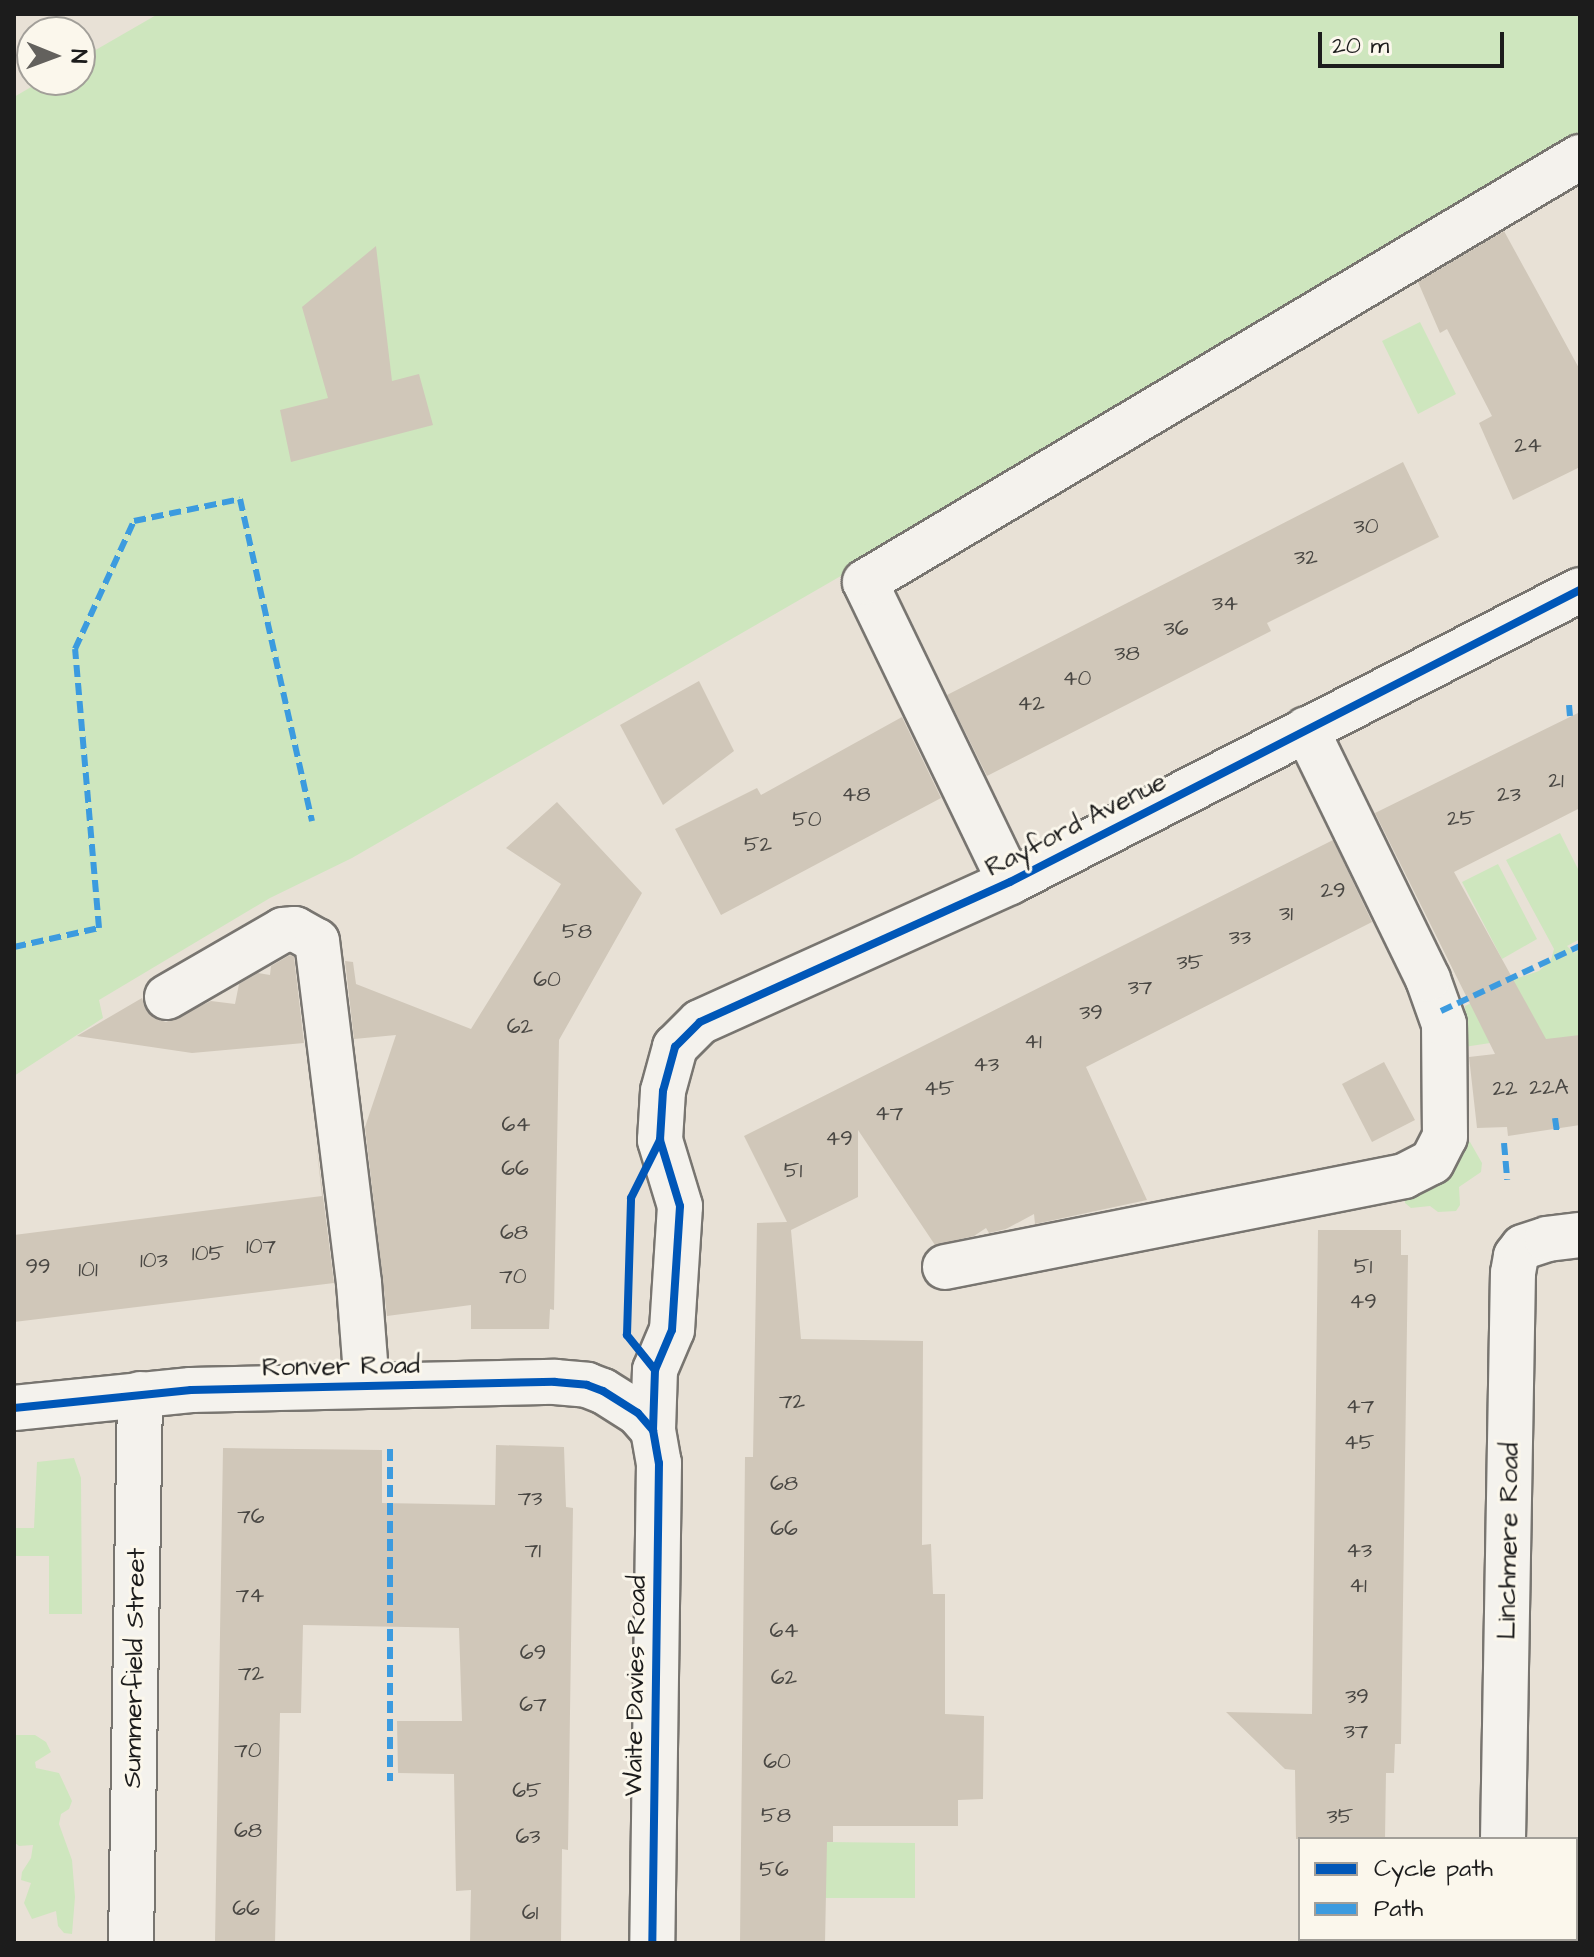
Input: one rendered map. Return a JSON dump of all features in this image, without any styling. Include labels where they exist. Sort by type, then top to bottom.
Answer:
[{"type":"street","points":[[1010,882],[865,582],[1580,157]]},
{"type":"street","name":"Rayford Avenue","points":[[653,1430],[655,1370],[672,1330],[680,1206],[660,1140],[663,1091],[675,1047],[700,1022],[1010,882],[1580,590]]},
{"type":"street","points":[[945,1267],[1404,1176],[1432,1162],[1445,1137],[1444,1024],[1428,979],[1306,729]]},
{"type":"street","points":[[167,997],[283,930],[295,929],[317,941],[359,1283],[367,1386]]},
{"type":"street","name":"Linchmere Road","points":[[1503,1837],[1513,1273],[1516,1256],[1523,1247],[1547,1239],[1580,1235]]},
{"type":"street","name":"Ronver Road","points":[[14,1408],[140,1394],[367,1386],[587,1385],[623,1401],[653,1430]]},
{"type":"street","name":"Summerfield Street","points":[[131,1943],[140,1394]]},
{"type":"street","name":"Waite Davies Road","points":[[652,1943],[659,1463],[653,1430]]},
{"type":"green space","points":[[158,14],[1580,14],[1580,140],[995,487],[352,858],[270,898],[99,1000],[103,1018],[14,1076],[14,97],[96,96],[96,50]]},
{"type":"green space","points":[[1420,322],[1456,394],[1418,414],[1382,341]]},
{"type":"green space","points":[[1560,833],[1580,873],[1580,939],[1567,946],[1574,953],[1580,949],[1580,1035],[1553,1043],[1530,1037],[1464,1047],[1465,1006],[1503,988],[1509,981],[1539,971],[1551,960],[1554,949],[1506,860]]},
{"type":"green space","points":[[1498,864],[1537,939],[1502,959],[1462,882]]},
{"type":"green space","points":[[1465,1140],[1470,1142],[1482,1163],[1481,1172],[1459,1187],[1460,1205],[1456,1211],[1438,1212],[1430,1206],[1411,1208],[1405,1203],[1404,1190],[1442,1182]]},
{"type":"green space","points":[[74,1458],[81,1478],[82,1614],[49,1614],[49,1556],[14,1556],[14,1528],[34,1528],[37,1462]]},
{"type":"green space","points":[[14,1735],[35,1735],[46,1742],[51,1752],[35,1762],[36,1768],[59,1773],[72,1801],[69,1809],[61,1814],[59,1824],[72,1860],[75,1897],[72,1934],[64,1933],[58,1926],[56,1911],[32,1919],[24,1903],[31,1883],[21,1880],[22,1872],[31,1858],[33,1845],[19,1846],[14,1842]]},
{"type":"green space","points":[[824,1842],[915,1843],[915,1898],[824,1898]]},
{"type":"building","points":[[1504,231],[1580,370],[1580,467],[1513,500],[1479,423],[1492,416],[1447,329],[1440,333],[1418,282]]},
{"type":"building","points":[[376,246],[392,381],[419,374],[433,425],[291,462],[280,410],[328,398],[302,307]]},
{"type":"building","points":[[1403,462],[1439,537],[1267,623],[1271,631],[987,776],[947,695]]},
{"type":"building","points":[[699,681],[734,751],[663,805],[620,725]]},
{"type":"building","points":[[1580,712],[1580,808],[1454,872],[1546,1039],[1580,1035],[1580,1125],[1508,1136],[1507,1127],[1477,1128],[1469,1057],[1495,1054],[1375,813]]},
{"type":"building","points":[[902,717],[941,798],[721,915],[675,829],[757,788],[761,795]]},
{"type":"building","points":[[557,802],[642,893],[559,1040],[554,1310],[550,1309],[549,1329],[471,1329],[471,1305],[387,1316],[365,1127],[396,1035],[354,1039],[345,961],[353,962],[356,984],[471,1029],[561,884],[506,848]]},
{"type":"building","points":[[1333,840],[1372,922],[1086,1067],[1147,1200],[1035,1224],[1034,1214],[1006,1229],[989,1233],[986,1228],[974,1236],[935,1245],[858,1130],[858,1197],[791,1230],[801,1339],[923,1341],[922,1545],[931,1544],[933,1594],[945,1594],[945,1714],[984,1716],[983,1799],[958,1800],[958,1826],[833,1826],[833,1842],[827,1842],[825,1943],[740,1943],[745,1457],[753,1457],[757,1223],[787,1222],[744,1136]]},
{"type":"building","points":[[290,955],[294,957],[304,1043],[192,1053],[77,1036],[142,998],[146,1010],[154,1018],[166,1022],[211,1001],[235,1004],[239,984],[258,973],[270,975],[271,966]]},
{"type":"building","points":[[1384,1062],[1415,1120],[1372,1142],[1342,1084]]},
{"type":"building","points":[[316,1141],[334,1283],[14,1322],[14,1235],[322,1196]]},
{"type":"building","points":[[1318,1230],[1401,1230],[1401,1255],[1408,1255],[1401,1744],[1395,1744],[1394,1773],[1386,1773],[1385,1837],[1296,1839],[1295,1770],[1285,1769],[1226,1712],[1312,1714]]},
{"type":"building","points":[[496,1445],[564,1447],[566,1507],[573,1508],[568,1850],[562,1849],[561,1943],[470,1943],[471,1890],[456,1891],[454,1774],[398,1773],[397,1721],[462,1721],[459,1628],[303,1625],[301,1713],[280,1713],[275,1943],[215,1943],[223,1448],[382,1450],[382,1503],[495,1505]]},
{"type":"marked path","points":[[14,947],[99,928],[75,649],[134,521],[240,499],[312,821]]},
{"type":"marked path","points":[[1569,705],[1570,716]]},
{"type":"marked path","points":[[1441,1011],[1580,946]]},
{"type":"marked path","points":[[1555,1118],[1557,1133]]},
{"type":"marked path","points":[[1504,1143],[1507,1180]]},
{"type":"marked path","points":[[390,1449],[390,1781]]},
{"type":"cycle path","points":[[653,1430],[655,1370],[672,1330],[680,1206],[660,1140],[663,1091],[675,1047],[700,1022],[1010,882],[1580,590]]},
{"type":"cycle path","points":[[655,1370],[627,1335],[631,1198],[660,1140]]},
{"type":"cycle path","points":[[14,1408],[191,1390],[555,1382],[587,1385],[603,1391],[638,1413],[653,1430],[659,1463],[652,1943]]}]
